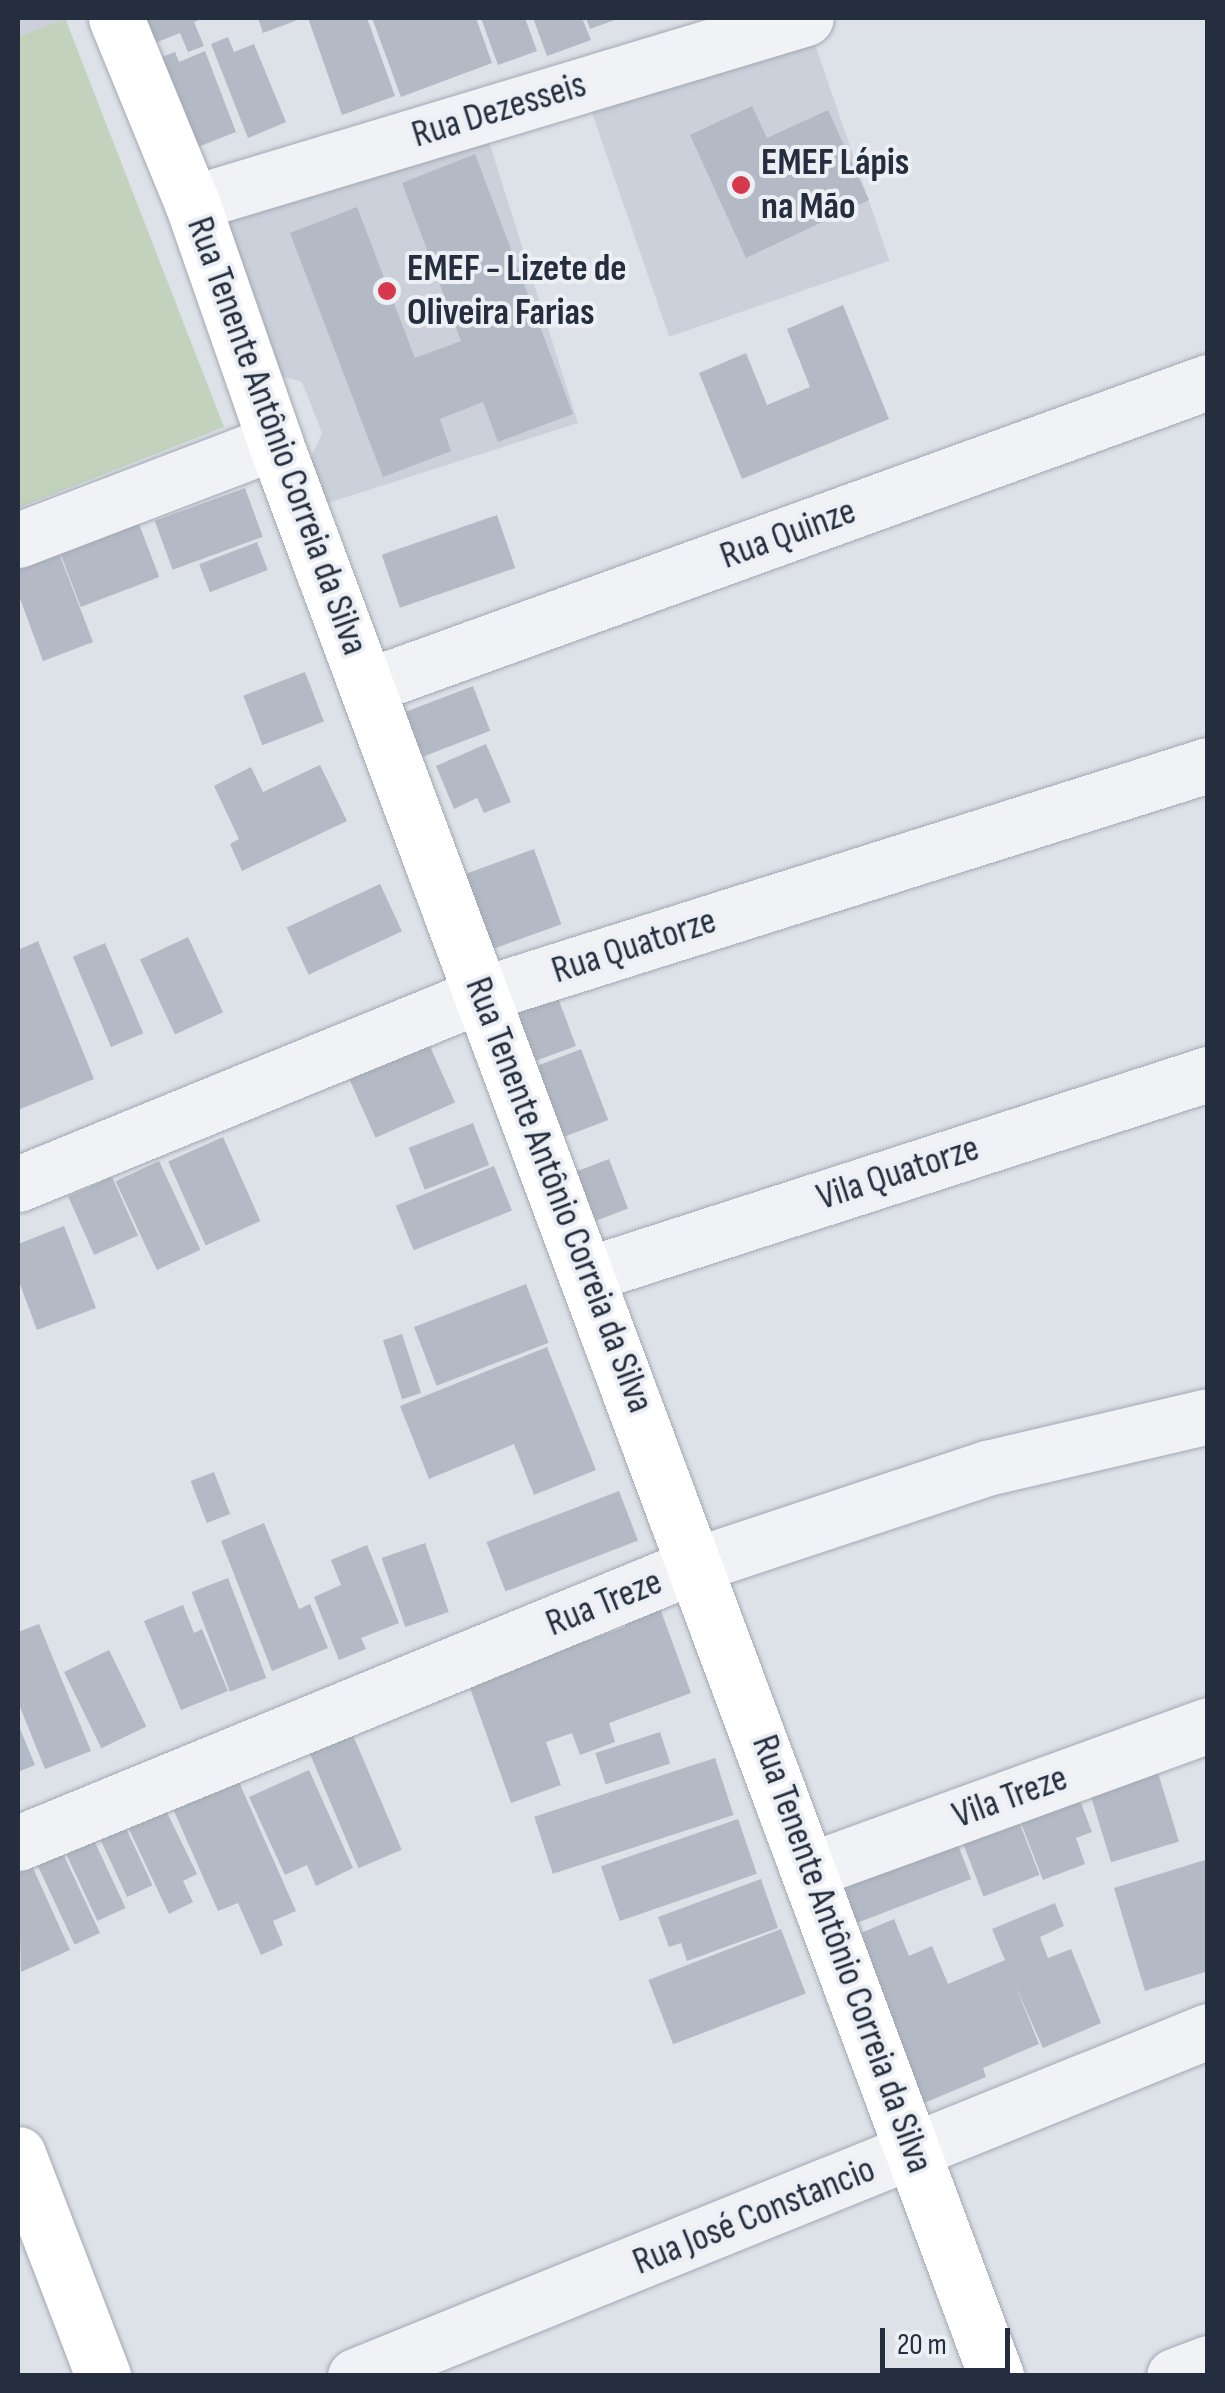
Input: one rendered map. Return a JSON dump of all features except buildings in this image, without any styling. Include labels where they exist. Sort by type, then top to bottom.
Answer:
[{"type":"main road","name":"Rua Tenente Antônio Correia da Silva","points":[[116,18],[192,203],[276,442],[812,1869],[996,2376]]},
{"type":"main road","points":[[18,2154],[103,2376]]},
{"type":"street","name":"Rua Dezesseis","points":[[192,203],[806,18]]},
{"type":"street","name":"Rua Quinze","points":[[368,686],[1208,382]]},
{"type":"street","points":[[18,540],[276,442]]},
{"type":"street","name":"Rua Quatorze","points":[[18,1184],[483,994],[1208,765]]},
{"type":"street","name":"Vila Quatorze","points":[[589,1274],[1208,1074]]},
{"type":"street","name":"Rua Treze","points":[[18,1843],[698,1564],[986,1468],[1208,1416]]},
{"type":"street","name":"Vila Treze","points":[[812,1869],[1208,1725]]},
{"type":"street","name":"Rua José Constancio","points":[[355,2376],[1208,2031]]},
{"type":"street","points":[[1174,2376],[1208,2363]]},
{"type":"shaded area","points":[[18,18],[65,18],[18,37]]},
{"type":"shaded area","name":"EMEF Lápis na Mão","points":[[811,33],[889,261],[669,337],[591,109]]},
{"type":"shaded area","name":"EMEF - Lizete de Oliveira Farias","points":[[484,126],[578,423],[312,508],[302,477],[322,433],[302,382],[262,370],[212,213]]},
{"type":"green space","points":[[65,18],[224,427],[18,508],[18,37]]},
{"type":"place","name":"EMEF Lápis na Mão","points":[[741,185]]},
{"type":"place","name":"EMEF - Lizete de Oliveira Farias","points":[[387,291]]}]
